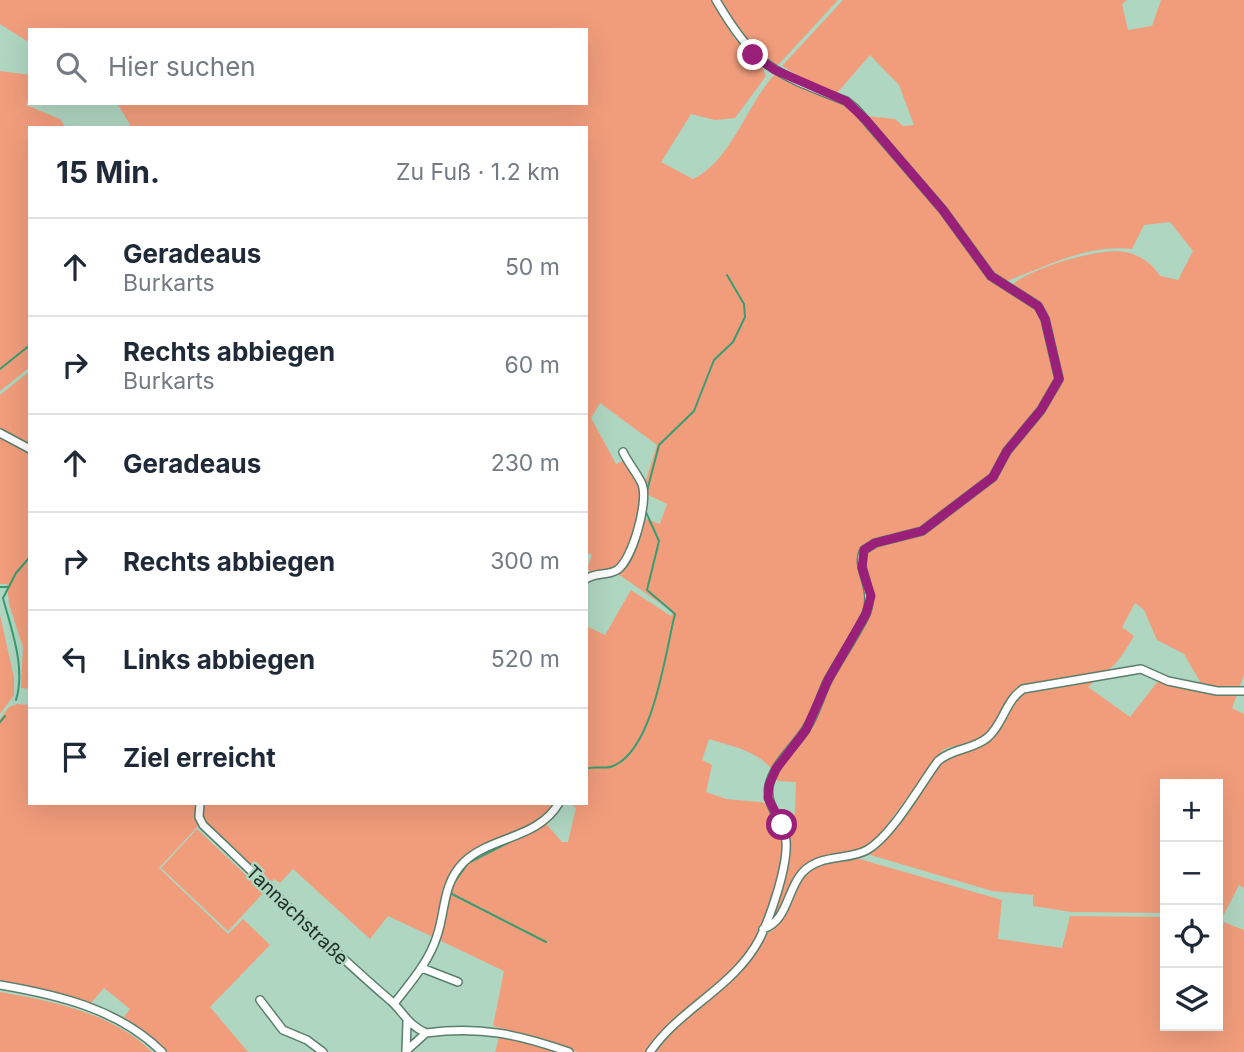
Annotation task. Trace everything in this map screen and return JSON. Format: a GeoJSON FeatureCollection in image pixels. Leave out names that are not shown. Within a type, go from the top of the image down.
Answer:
{"type":"FeatureCollection","features":[{"type":"Feature","properties":{"kind":"street"},"geometry":{"type":"LineString","coordinates":[[650,1052],[667,1031],[736,971],[751,952],[763,929],[785,862],[786,841],[782,825],[768,798],[769,785],[776,769],[800,738],[870,605],[869,585],[861,558],[864,550],[875,543],[922,531],[993,477],[1007,451],[1041,410],[1059,379],[1045,319],[1038,306],[991,276],[943,210],[856,109],[846,101],[764,64],[737,36],[716,0]]}},
{"type":"Feature","properties":{"kind":"street"},"geometry":{"type":"LineString","coordinates":[[0,433],[28,448]]}},
{"type":"Feature","properties":{"kind":"street"},"geometry":{"type":"LineString","coordinates":[[588,578],[595,574],[611,573],[624,564],[637,532],[643,487],[622,452]]}},
{"type":"Feature","properties":{"kind":"street"},"geometry":{"type":"LineString","coordinates":[[763,929],[772,927],[801,874],[825,859],[857,855],[870,849],[938,761],[948,752],[974,745],[990,735],[1015,694],[1031,686],[1082,681],[1142,669],[1168,681],[1217,691],[1244,691]]}},
{"type":"Feature","properties":{"kind":"street","name":"Tannachstraße"},"geometry":{"type":"LineString","coordinates":[[200,805],[198,811],[203,825],[336,953],[394,1004],[407,1022],[426,1033]]}},
{"type":"Feature","properties":{"kind":"street"},"geometry":{"type":"LineString","coordinates":[[394,1004],[422,968],[439,928],[447,887],[465,861],[536,826],[557,805]]}},
{"type":"Feature","properties":{"kind":"street"},"geometry":{"type":"LineString","coordinates":[[422,968],[458,982]]}},
{"type":"Feature","properties":{"kind":"street"},"geometry":{"type":"LineString","coordinates":[[0,985],[61,997],[107,1015],[132,1027],[162,1052]]}},
{"type":"Feature","properties":{"kind":"street"},"geometry":{"type":"LineString","coordinates":[[260,1000],[284,1030],[307,1040],[323,1052]]}},
{"type":"Feature","properties":{"kind":"street"},"geometry":{"type":"LineString","coordinates":[[406,1051],[407,1022]]}},
{"type":"Feature","properties":{"kind":"street"},"geometry":{"type":"LineString","coordinates":[[406,1051],[426,1033],[492,1030],[522,1035],[569,1052]]}},
{"type":"Feature","properties":{"kind":"shaded area"},"geometry":{"type":"Polygon","coordinates":[[[0,0],[713,0],[734,38],[761,65],[766,76],[735,118],[715,120],[691,114],[661,162],[693,179],[707,170],[728,146],[775,74],[845,104],[863,120],[941,211],[989,278],[1036,307],[1056,375],[1060,377],[1044,311],[1031,297],[1013,287],[1014,283],[1053,264],[1119,251],[1144,259],[1160,276],[1178,280],[1193,251],[1170,222],[1144,225],[1132,249],[1115,248],[1082,253],[1004,282],[999,280],[945,208],[866,116],[895,119],[903,126],[914,125],[899,85],[870,55],[837,93],[814,85],[782,66],[843,0],[1127,0],[1122,4],[1128,30],[1152,26],[1161,0],[1244,0],[1244,675],[1238,691],[1202,685],[1184,654],[1157,640],[1144,610],[1135,603],[1122,627],[1134,636],[1111,668],[1085,679],[1036,683],[1017,691],[984,738],[943,750],[874,842],[856,853],[830,855],[829,860],[856,858],[1002,900],[998,939],[1062,948],[1070,916],[1160,917],[1160,1031],[1223,1031],[1223,922],[1244,930],[1244,1052],[653,1052],[669,1033],[737,973],[767,933],[774,930],[763,921],[741,960],[660,1034],[646,1052],[578,1052],[493,1026],[504,971],[439,940],[453,884],[458,874],[475,857],[546,824],[562,842],[568,842],[576,808],[572,805],[588,805],[588,627],[605,635],[631,590],[671,616],[673,612],[618,574],[628,560],[643,518],[660,524],[667,504],[646,494],[645,483],[657,445],[600,403],[591,418],[616,464],[623,461],[637,478],[642,496],[635,530],[622,561],[608,570],[591,573],[588,569],[592,555],[588,553],[588,126],[131,126],[118,105],[588,105],[588,28],[28,28],[28,42],[0,24],[0,0]],[[999,462],[978,487],[920,528],[860,549],[858,558],[867,586],[867,604],[817,697],[810,719],[772,770],[752,754],[709,739],[702,760],[712,765],[706,792],[726,799],[768,803],[784,838],[786,825],[795,813],[796,782],[778,781],[775,776],[808,732],[831,681],[869,615],[873,596],[865,567],[866,552],[875,546],[923,534],[995,479],[1002,469],[999,462]]]}},
{"type":"Feature","properties":{"kind":"shaded area"},"geometry":{"type":"Polygon","coordinates":[[[719,0],[838,0],[779,64],[773,67],[755,53],[719,0]]]}},
{"type":"Feature","properties":{"kind":"shaded area"},"geometry":{"type":"Polygon","coordinates":[[[0,71],[28,75],[26,105],[60,119],[65,126],[28,126],[28,369],[0,391],[0,71]]]}},
{"type":"Feature","properties":{"kind":"shaded area"},"geometry":{"type":"Polygon","coordinates":[[[28,373],[28,446],[0,430],[0,395],[28,373]]]}},
{"type":"Feature","properties":{"kind":"shaded area"},"geometry":{"type":"Polygon","coordinates":[[[0,435],[28,450],[28,689],[21,688],[23,647],[9,604],[7,584],[0,584],[0,435]]]}},
{"type":"Feature","properties":{"kind":"shaded area"},"geometry":{"type":"Polygon","coordinates":[[[0,615],[14,678],[14,695],[0,714],[0,615]]]}},
{"type":"Feature","properties":{"kind":"shaded area"},"geometry":{"type":"Polygon","coordinates":[[[1095,681],[1088,687],[1130,717],[1158,681],[1237,695],[1232,708],[1244,714],[1244,888],[1239,885],[1223,916],[1223,779],[1160,779],[1160,913],[1071,912],[1033,906],[1033,895],[992,891],[867,854],[879,845],[940,763],[950,754],[984,743],[1017,696],[1032,689],[1095,681]]]}},
{"type":"Feature","properties":{"kind":"shaded area"},"geometry":{"type":"Polygon","coordinates":[[[28,705],[28,805],[197,805],[198,826],[159,868],[228,934],[243,919],[270,945],[210,1007],[248,1052],[167,1052],[124,1017],[130,1009],[104,988],[91,1003],[0,982],[0,719],[9,707],[28,705]]]}},
{"type":"Feature","properties":{"kind":"shaded area"},"geometry":{"type":"Polygon","coordinates":[[[202,805],[554,805],[541,820],[474,853],[453,872],[442,890],[435,938],[388,916],[370,939],[293,869],[280,883],[274,879],[270,884],[204,822],[201,816],[202,805]]]}},
{"type":"Feature","properties":{"kind":"shaded area"},"geometry":{"type":"Polygon","coordinates":[[[197,829],[264,892],[228,931],[161,868],[197,829]]]}},
{"type":"Feature","properties":{"kind":"shaded area"},"geometry":{"type":"Polygon","coordinates":[[[0,992],[61,1005],[100,1018],[119,1027],[152,1052],[0,1052],[0,992]]]}},
{"type":"Feature","properties":{"kind":"shaded area"},"geometry":{"type":"Polygon","coordinates":[[[500,1034],[562,1052],[495,1052],[500,1034]]]}},
{"type":"Feature","properties":{"kind":"waterway"},"geometry":{"type":"LineString","coordinates":[[647,491],[659,445],[694,411],[714,360],[733,342],[745,317],[744,304],[727,275]]}},
{"type":"Feature","properties":{"kind":"waterway"},"geometry":{"type":"LineString","coordinates":[[0,369],[28,347]]}},
{"type":"Feature","properties":{"kind":"waterway"},"geometry":{"type":"LineString","coordinates":[[588,768],[613,766],[627,756],[639,741],[662,675],[675,614],[647,590],[659,541],[645,510]]}},
{"type":"Feature","properties":{"kind":"waterway"},"geometry":{"type":"LineString","coordinates":[[16,700],[19,687],[18,661],[3,598],[16,573],[28,559]]}},
{"type":"Feature","properties":{"kind":"waterway"},"geometry":{"type":"LineString","coordinates":[[0,587],[9,587]]}},
{"type":"Feature","properties":{"kind":"waterway"},"geometry":{"type":"LineString","coordinates":[[0,722],[5,716]]}},
{"type":"Feature","properties":{"kind":"waterway"},"geometry":{"type":"LineString","coordinates":[[454,883],[468,863],[516,839]]}},
{"type":"Feature","properties":{"kind":"waterway"},"geometry":{"type":"LineString","coordinates":[[450,893],[546,942]]}},
{"type":"Feature","properties":{"kind":"route"},"geometry":{"type":"LineString","coordinates":[[753,55],[775,70],[846,101],[856,109],[943,210],[991,276],[1038,306],[1045,319],[1048,342],[1059,379],[1041,410],[1007,451],[993,477],[922,531],[875,543],[864,550],[862,568],[869,585],[870,605],[828,680],[806,730],[776,769],[769,785],[768,798],[782,825]]}}]}
